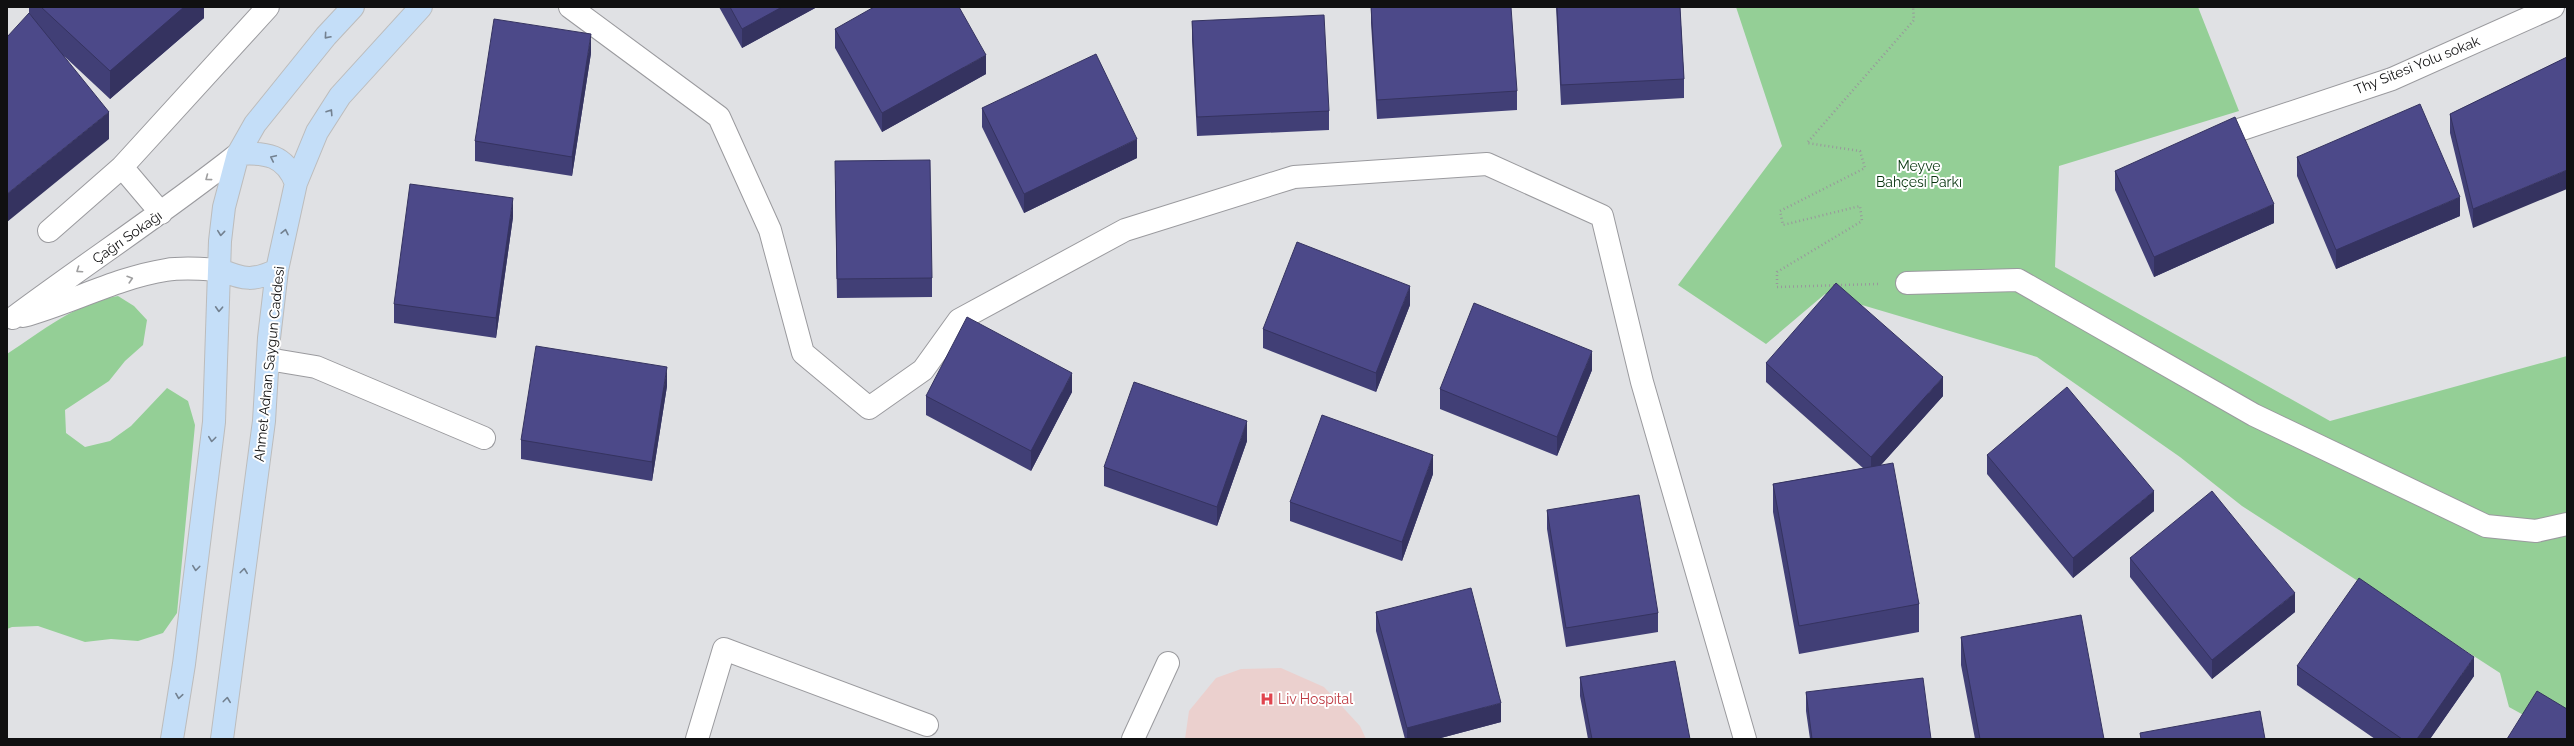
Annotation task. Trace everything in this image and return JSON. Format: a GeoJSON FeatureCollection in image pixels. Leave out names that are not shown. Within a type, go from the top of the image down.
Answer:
{"type":"FeatureCollection","features":[{"type":"Feature","properties":{"kind":"main road"},"geometry":{"type":"LineString","coordinates":[[172,739],[184,664],[214,422],[221,270],[220,241],[224,207],[238,154],[255,124],[353,7]]}},
{"type":"Feature","properties":{"kind":"main road","name":"Ahmet Adnan Saygun Caddesi"},"geometry":{"type":"LineString","coordinates":[[222,739],[264,421],[268,359],[277,270],[296,183],[317,132],[340,96],[421,7]]}},
{"type":"Feature","properties":{"kind":"main road"},"geometry":{"type":"LineString","coordinates":[[238,154],[260,152],[276,159],[291,170],[296,183]]}},
{"type":"Feature","properties":{"kind":"main road"},"geometry":{"type":"LineString","coordinates":[[221,270],[239,278],[260,278],[277,270]]}},
{"type":"Feature","properties":{"kind":"street"},"geometry":{"type":"LineString","coordinates":[[49,231],[122,167],[268,7]]}},
{"type":"Feature","properties":{"kind":"street"},"geometry":{"type":"LineString","coordinates":[[570,7],[719,117],[770,230],[803,353],[869,408],[923,370],[959,320],[1125,230],[1294,177],[1487,164],[1602,216],[1642,382],[1744,739]]}},
{"type":"Feature","properties":{"kind":"street","name":"Thy Sitesi Yolu sokak"},"geometry":{"type":"LineString","coordinates":[[2233,132],[2392,79],[2553,7]]}},
{"type":"Feature","properties":{"kind":"street","name":"Çağrı Sokağı"},"geometry":{"type":"LineString","coordinates":[[10,320],[161,213],[238,154]]}},
{"type":"Feature","properties":{"kind":"street"},"geometry":{"type":"LineString","coordinates":[[122,167],[161,213]]}},
{"type":"Feature","properties":{"kind":"street","name":"Çağrı Sokağı"},"geometry":{"type":"LineString","coordinates":[[10,320],[58,306],[144,275],[184,269],[221,270]]}},
{"type":"Feature","properties":{"kind":"street"},"geometry":{"type":"LineString","coordinates":[[1907,283],[2018,280],[2254,415],[2486,526],[2536,531],[2567,524]]}},
{"type":"Feature","properties":{"kind":"street"},"geometry":{"type":"LineString","coordinates":[[268,359],[316,367],[484,438]]}},
{"type":"Feature","properties":{"kind":"street"},"geometry":{"type":"LineString","coordinates":[[697,739],[724,649],[926,725]]}},
{"type":"Feature","properties":{"kind":"street"},"geometry":{"type":"LineString","coordinates":[[1133,739],[1168,663]]}},
{"type":"Feature","properties":{"kind":"path"},"geometry":{"type":"LineString","coordinates":[[1907,283],[1777,287],[1777,272],[1862,221],[1860,206],[1783,225],[1780,211],[1865,168],[1860,151],[1807,143],[1914,20],[1913,7]]}},
{"type":"Feature","properties":{"kind":"shaded area","name":"Liv Hospital"},"geometry":{"type":"Polygon","coordinates":[[[1281,668],[1324,687],[1360,726],[1366,739],[1185,739],[1189,711],[1216,678],[1241,669],[1281,668]]]}},
{"type":"Feature","properties":{"kind":"green space","name":"Meyve Bahçesi Parkı"},"geometry":{"type":"Polygon","coordinates":[[[1736,7],[2198,7],[2239,111],[2059,166],[2055,267],[2330,421],[2567,356],[2567,739],[2509,707],[2500,673],[2242,506],[2180,457],[2037,357],[1825,294],[1766,344],[1678,285],[1782,146],[1736,7]]]}},
{"type":"Feature","properties":{"kind":"green space"},"geometry":{"type":"Polygon","coordinates":[[[118,296],[134,306],[147,320],[143,345],[125,361],[109,381],[65,410],[66,433],[85,447],[110,441],[131,426],[167,388],[188,401],[195,425],[177,613],[163,633],[138,641],[111,639],[85,642],[38,626],[12,627],[7,629],[7,354],[74,311],[88,304],[118,296]]]}},
{"type":"Feature","properties":{"kind":"building"},"geometry":{"type":"Polygon","coordinates":[[[41,7],[184,7],[110,71],[41,7]]]}},
{"type":"Feature","properties":{"kind":"building"},"geometry":{"type":"Polygon","coordinates":[[[730,7],[782,7],[742,29],[730,7]]]}},
{"type":"Feature","properties":{"kind":"building"},"geometry":{"type":"Polygon","coordinates":[[[874,7],[959,7],[986,55],[882,113],[835,29],[874,7]]]}},
{"type":"Feature","properties":{"kind":"building"},"geometry":{"type":"Polygon","coordinates":[[[1371,7],[1511,7],[1517,91],[1377,100],[1371,7]]]}},
{"type":"Feature","properties":{"kind":"building"},"geometry":{"type":"Polygon","coordinates":[[[1557,7],[1680,7],[1684,79],[1561,85],[1557,7]]]}},
{"type":"Feature","properties":{"kind":"building"},"geometry":{"type":"Polygon","coordinates":[[[29,13],[109,112],[7,194],[7,37],[29,13]]]}},
{"type":"Feature","properties":{"kind":"building"},"geometry":{"type":"Polygon","coordinates":[[[1324,15],[1329,111],[1197,117],[1192,21],[1324,15]]]}},
{"type":"Feature","properties":{"kind":"building"},"geometry":{"type":"Polygon","coordinates":[[[494,19],[591,34],[572,157],[475,141],[494,19]]]}},
{"type":"Feature","properties":{"kind":"building"},"geometry":{"type":"Polygon","coordinates":[[[1096,54],[1137,139],[1024,194],[982,108],[1096,54]]]}},
{"type":"Feature","properties":{"kind":"building"},"geometry":{"type":"Polygon","coordinates":[[[2567,57],[2567,170],[2473,209],[2450,114],[2567,57]]]}},
{"type":"Feature","properties":{"kind":"building"},"geometry":{"type":"Polygon","coordinates":[[[2420,104],[2460,197],[2336,250],[2297,157],[2420,104]]]}},
{"type":"Feature","properties":{"kind":"building"},"geometry":{"type":"Polygon","coordinates":[[[2235,117],[2274,204],[2154,257],[2115,171],[2235,117]]]}},
{"type":"Feature","properties":{"kind":"building"},"geometry":{"type":"Polygon","coordinates":[[[930,160],[932,278],[837,279],[835,161],[930,160]]]}},
{"type":"Feature","properties":{"kind":"building"},"geometry":{"type":"Polygon","coordinates":[[[410,184],[513,198],[496,318],[394,304],[410,184]]]}},
{"type":"Feature","properties":{"kind":"building"},"geometry":{"type":"Polygon","coordinates":[[[1297,242],[1410,286],[1376,373],[1263,329],[1297,242]]]}},
{"type":"Feature","properties":{"kind":"building"},"geometry":{"type":"Polygon","coordinates":[[[1836,283],[1943,377],[1871,457],[1766,363],[1836,283]]]}},
{"type":"Feature","properties":{"kind":"building"},"geometry":{"type":"Polygon","coordinates":[[[1474,303],[1592,351],[1557,437],[1440,389],[1474,303]]]}},
{"type":"Feature","properties":{"kind":"building"},"geometry":{"type":"Polygon","coordinates":[[[967,317],[1072,373],[1031,451],[926,396],[967,317]]]}},
{"type":"Feature","properties":{"kind":"building"},"geometry":{"type":"Polygon","coordinates":[[[536,346],[667,367],[652,462],[521,440],[536,346]]]}},
{"type":"Feature","properties":{"kind":"building"},"geometry":{"type":"Polygon","coordinates":[[[1134,382],[1247,421],[1217,507],[1104,467],[1134,382]]]}},
{"type":"Feature","properties":{"kind":"building"},"geometry":{"type":"Polygon","coordinates":[[[2067,387],[2154,491],[2073,558],[1987,455],[2067,387]]]}},
{"type":"Feature","properties":{"kind":"building"},"geometry":{"type":"Polygon","coordinates":[[[1322,415],[1433,455],[1402,542],[1290,502],[1322,415]]]}},
{"type":"Feature","properties":{"kind":"building"},"geometry":{"type":"Polygon","coordinates":[[[1893,463],[1919,604],[1799,626],[1773,484],[1893,463]]]}},
{"type":"Feature","properties":{"kind":"building"},"geometry":{"type":"Polygon","coordinates":[[[2212,491],[2295,593],[2212,660],[2130,558],[2212,491]]]}},
{"type":"Feature","properties":{"kind":"building"},"geometry":{"type":"Polygon","coordinates":[[[1639,495],[1658,613],[1566,628],[1547,510],[1639,495]]]}},
{"type":"Feature","properties":{"kind":"building"},"geometry":{"type":"Polygon","coordinates":[[[2359,578],[2474,657],[2417,739],[2402,739],[2297,666],[2359,578]]]}},
{"type":"Feature","properties":{"kind":"building"},"geometry":{"type":"Polygon","coordinates":[[[1471,588],[1501,703],[1407,728],[1376,612],[1471,588]]]}},
{"type":"Feature","properties":{"kind":"building"},"geometry":{"type":"Polygon","coordinates":[[[2081,615],[2104,739],[1980,739],[1961,637],[2081,615]]]}},
{"type":"Feature","properties":{"kind":"building"},"geometry":{"type":"Polygon","coordinates":[[[1675,661],[1690,739],[1592,739],[1580,677],[1675,661]]]}},
{"type":"Feature","properties":{"kind":"building"},"geometry":{"type":"Polygon","coordinates":[[[1923,678],[1931,739],[1812,739],[1806,692],[1923,678]]]}},
{"type":"Feature","properties":{"kind":"building"},"geometry":{"type":"Polygon","coordinates":[[[2537,691],[2567,709],[2567,739],[2507,739],[2537,691]]]}},
{"type":"Feature","properties":{"kind":"building"},"geometry":{"type":"Polygon","coordinates":[[[2260,711],[2265,739],[2141,739],[2140,733],[2260,711]]]}},
{"type":"Feature","properties":{"kind":"place","name":"Liv Hospital"},"geometry":{"type":"Point","coordinates":[1267,699]}}]}
